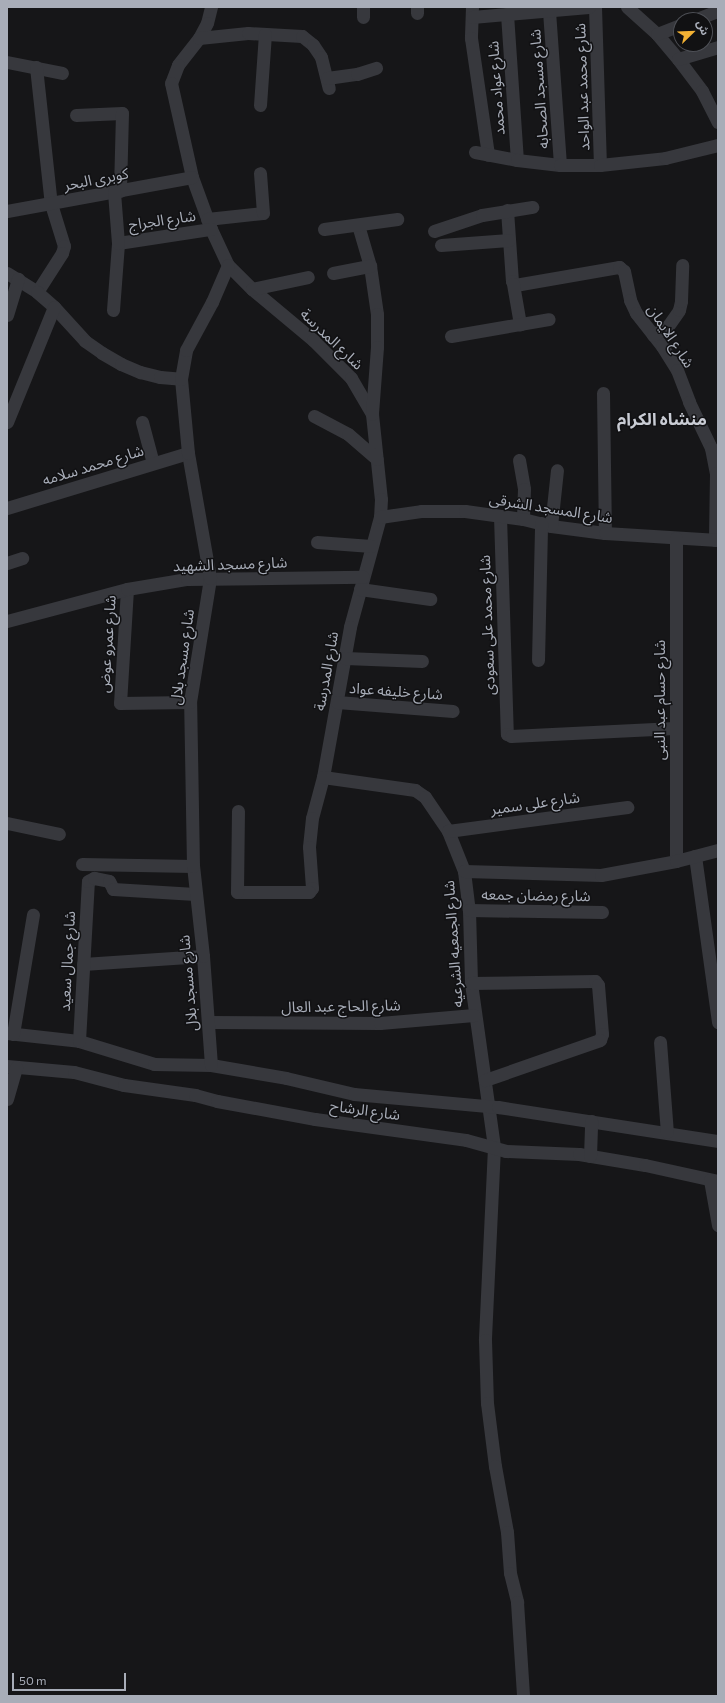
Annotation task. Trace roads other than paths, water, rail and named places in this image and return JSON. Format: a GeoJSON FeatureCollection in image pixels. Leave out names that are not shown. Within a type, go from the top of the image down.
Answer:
{"type":"FeatureCollection","features":[{"type":"Feature","properties":{"kind":"street","name":"شارع المدرسة"},"geometry":{"type":"LineString","coordinates":[[211,7],[207,23],[199,38],[178,65],[171,83],[192,176],[209,224],[228,265],[252,289],[313,340],[351,378],[372,414],[377,459],[380,517],[350,627],[323,777],[312,818],[309,847],[312,888],[308,892],[236,892],[238,811]]}},
{"type":"Feature","properties":{"kind":"street"},"geometry":{"type":"LineString","coordinates":[[488,155],[471,38],[472,12],[507,14],[590,7]]}},
{"type":"Feature","properties":{"kind":"street","name":"شارع محمد عبد الواحد"},"geometry":{"type":"LineString","coordinates":[[595,7],[600,165]]}},
{"type":"Feature","properties":{"kind":"street"},"geometry":{"type":"LineString","coordinates":[[627,7],[657,34],[678,59],[702,91],[718,122]]}},
{"type":"Feature","properties":{"kind":"street","name":"شارع مسجد الصحابه"},"geometry":{"type":"LineString","coordinates":[[549,11],[560,165]]}},
{"type":"Feature","properties":{"kind":"street","name":"شارع عواد محمد"},"geometry":{"type":"LineString","coordinates":[[507,14],[517,160]]}},
{"type":"Feature","properties":{"kind":"street"},"geometry":{"type":"LineString","coordinates":[[657,34],[673,28]]}},
{"type":"Feature","properties":{"kind":"street"},"geometry":{"type":"LineString","coordinates":[[199,38],[232,34],[302,36],[313,45],[322,57],[328,83],[376,68]]}},
{"type":"Feature","properties":{"kind":"street"},"geometry":{"type":"LineString","coordinates":[[260,105],[265,34]]}},
{"type":"Feature","properties":{"kind":"street"},"geometry":{"type":"LineString","coordinates":[[678,59],[718,47]]}},
{"type":"Feature","properties":{"kind":"street"},"geometry":{"type":"LineString","coordinates":[[7,62],[62,73]]}},
{"type":"Feature","properties":{"kind":"street"},"geometry":{"type":"LineString","coordinates":[[36,67],[51,204],[64,249],[37,292]]}},
{"type":"Feature","properties":{"kind":"street"},"geometry":{"type":"LineString","coordinates":[[76,116],[122,113],[117,191],[118,243],[113,310]]}},
{"type":"Feature","properties":{"kind":"street"},"geometry":{"type":"LineString","coordinates":[[475,152],[517,160],[560,165],[600,165],[665,158],[718,145]]}},
{"type":"Feature","properties":{"kind":"street","name":"شارع الجراج"},"geometry":{"type":"LineString","coordinates":[[118,243],[263,213],[260,173]]}},
{"type":"Feature","properties":{"kind":"street","name":"كوبرى البحر"},"geometry":{"type":"LineString","coordinates":[[7,211],[51,204],[192,176]]}},
{"type":"Feature","properties":{"kind":"street"},"geometry":{"type":"LineString","coordinates":[[434,231],[464,220],[507,210],[532,207]]}},
{"type":"Feature","properties":{"kind":"street"},"geometry":{"type":"LineString","coordinates":[[507,210],[513,284],[520,324]]}},
{"type":"Feature","properties":{"kind":"street"},"geometry":{"type":"LineString","coordinates":[[324,229],[397,219]]}},
{"type":"Feature","properties":{"kind":"street"},"geometry":{"type":"LineString","coordinates":[[358,225],[370,266],[376,298],[378,330],[372,414]]}},
{"type":"Feature","properties":{"kind":"street"},"geometry":{"type":"LineString","coordinates":[[441,245],[509,240]]}},
{"type":"Feature","properties":{"kind":"street","name":"شارع مسجد بلال"},"geometry":{"type":"LineString","coordinates":[[211,1065],[203,956],[193,866],[190,702],[210,578],[188,453],[181,379],[186,350],[212,302],[228,265]]}},
{"type":"Feature","properties":{"kind":"street"},"geometry":{"type":"LineString","coordinates":[[653,335],[668,326],[679,310],[681,301],[682,265]]}},
{"type":"Feature","properties":{"kind":"street"},"geometry":{"type":"LineString","coordinates":[[333,273],[370,266]]}},
{"type":"Feature","properties":{"kind":"street","name":"شارع الايمان"},"geometry":{"type":"LineString","coordinates":[[513,284],[517,285],[619,268],[624,273],[630,300],[636,313],[677,370],[689,402],[711,448],[716,473],[717,540]]}},
{"type":"Feature","properties":{"kind":"street"},"geometry":{"type":"LineString","coordinates":[[7,315],[13,276],[37,292],[54,307],[85,340],[121,364],[140,372],[160,377],[181,379]]}},
{"type":"Feature","properties":{"kind":"street"},"geometry":{"type":"LineString","coordinates":[[252,289],[308,277]]}},
{"type":"Feature","properties":{"kind":"street"},"geometry":{"type":"LineString","coordinates":[[7,422],[54,307]]}},
{"type":"Feature","properties":{"kind":"street"},"geometry":{"type":"LineString","coordinates":[[451,336],[549,319]]}},
{"type":"Feature","properties":{"kind":"street"},"geometry":{"type":"LineString","coordinates":[[603,393],[605,533]]}},
{"type":"Feature","properties":{"kind":"street"},"geometry":{"type":"LineString","coordinates":[[314,416],[348,434],[377,459]]}},
{"type":"Feature","properties":{"kind":"street"},"geometry":{"type":"LineString","coordinates":[[142,422],[153,463]]}},
{"type":"Feature","properties":{"kind":"street","name":"شارع محمد سلامه"},"geometry":{"type":"LineString","coordinates":[[7,508],[188,453]]}},
{"type":"Feature","properties":{"kind":"street"},"geometry":{"type":"LineString","coordinates":[[519,460],[524,489],[523,519]]}},
{"type":"Feature","properties":{"kind":"street"},"geometry":{"type":"LineString","coordinates":[[538,660],[546,524],[556,470]]}},
{"type":"Feature","properties":{"kind":"street","name":"شارع المسجد الشرقى"},"geometry":{"type":"LineString","coordinates":[[380,517],[421,511],[465,511],[605,533],[717,540]]}},
{"type":"Feature","properties":{"kind":"street","name":"شارع محمد على سعودى"},"geometry":{"type":"LineString","coordinates":[[500,516],[506,732],[511,736],[675,728]]}},
{"type":"Feature","properties":{"kind":"street","name":"شارع حسام عبد النبى"},"geometry":{"type":"LineString","coordinates":[[676,538],[676,861]]}},
{"type":"Feature","properties":{"kind":"street"},"geometry":{"type":"LineString","coordinates":[[317,542],[371,546]]}},
{"type":"Feature","properties":{"kind":"street"},"geometry":{"type":"LineString","coordinates":[[7,563],[22,558]]}},
{"type":"Feature","properties":{"kind":"street","name":"شارع مسجد الشهيد"},"geometry":{"type":"LineString","coordinates":[[8,618],[127,589],[186,578],[361,583],[430,598]]}},
{"type":"Feature","properties":{"kind":"street","name":"شارع عمرو عوض"},"geometry":{"type":"LineString","coordinates":[[127,589],[120,703],[190,702]]}},
{"type":"Feature","properties":{"kind":"street"},"geometry":{"type":"LineString","coordinates":[[345,658],[422,661]]}},
{"type":"Feature","properties":{"kind":"street","name":"شارع خليفه عواد"},"geometry":{"type":"LineString","coordinates":[[337,702],[453,711]]}},
{"type":"Feature","properties":{"kind":"street","name":"شارع الجمعيه الشرعيه"},"geometry":{"type":"LineString","coordinates":[[323,777],[415,790],[425,797],[448,831],[464,871],[469,910],[471,983],[474,1015],[494,1143],[486,1340],[487,1403],[495,1466],[505,1514],[510,1573],[516,1602],[522,1696]]}},
{"type":"Feature","properties":{"kind":"street","name":"شارع على سمير"},"geometry":{"type":"LineString","coordinates":[[448,831],[627,807]]}},
{"type":"Feature","properties":{"kind":"street"},"geometry":{"type":"LineString","coordinates":[[7,823],[59,834]]}},
{"type":"Feature","properties":{"kind":"street"},"geometry":{"type":"LineString","coordinates":[[464,871],[601,875],[676,861],[718,850]]}},
{"type":"Feature","properties":{"kind":"street"},"geometry":{"type":"LineString","coordinates":[[695,856],[718,1022]]}},
{"type":"Feature","properties":{"kind":"street"},"geometry":{"type":"LineString","coordinates":[[82,864],[193,866]]}},
{"type":"Feature","properties":{"kind":"street","name":"شارع جمال سعيد"},"geometry":{"type":"LineString","coordinates":[[79,1041],[87,883],[90,879],[94,878],[109,881],[113,889],[195,894]]}},
{"type":"Feature","properties":{"kind":"street","name":"شارع رمضان جمعه"},"geometry":{"type":"LineString","coordinates":[[469,910],[602,912]]}},
{"type":"Feature","properties":{"kind":"street"},"geometry":{"type":"LineString","coordinates":[[10,1034],[33,915]]}},
{"type":"Feature","properties":{"kind":"street"},"geometry":{"type":"LineString","coordinates":[[83,964],[203,956]]}},
{"type":"Feature","properties":{"kind":"street"},"geometry":{"type":"LineString","coordinates":[[471,983],[595,981],[598,985],[602,1034],[600,1040],[485,1080]]}},
{"type":"Feature","properties":{"kind":"street","name":"شارع الحاج عبد العال"},"geometry":{"type":"LineString","coordinates":[[208,1022],[380,1023],[474,1015]]}},
{"type":"Feature","properties":{"kind":"street","name":"شارع الرشاح"},"geometry":{"type":"LineString","coordinates":[[10,1034],[79,1041],[154,1064],[211,1065],[286,1078],[354,1094],[489,1110],[591,1126],[668,1132],[718,1141]]}},
{"type":"Feature","properties":{"kind":"street"},"geometry":{"type":"LineString","coordinates":[[660,1042],[668,1132]]}},
{"type":"Feature","properties":{"kind":"street"},"geometry":{"type":"LineString","coordinates":[[7,1098],[11,1067]]}},
{"type":"Feature","properties":{"kind":"street","name":"شارع الرشاح"},"geometry":{"type":"LineString","coordinates":[[11,1067],[74,1072],[124,1085],[187,1094],[323,1120],[494,1143],[520,1153],[591,1152],[714,1181]]}},
{"type":"Feature","properties":{"kind":"street"},"geometry":{"type":"LineString","coordinates":[[591,1126],[591,1152]]}},
{"type":"Feature","properties":{"kind":"street"},"geometry":{"type":"LineString","coordinates":[[714,1181],[718,1225]]}},
{"type":"Feature","properties":{"kind":"district","name":"منشاه الكرام"},"geometry":{"type":"Point","coordinates":[662,419]}}]}
